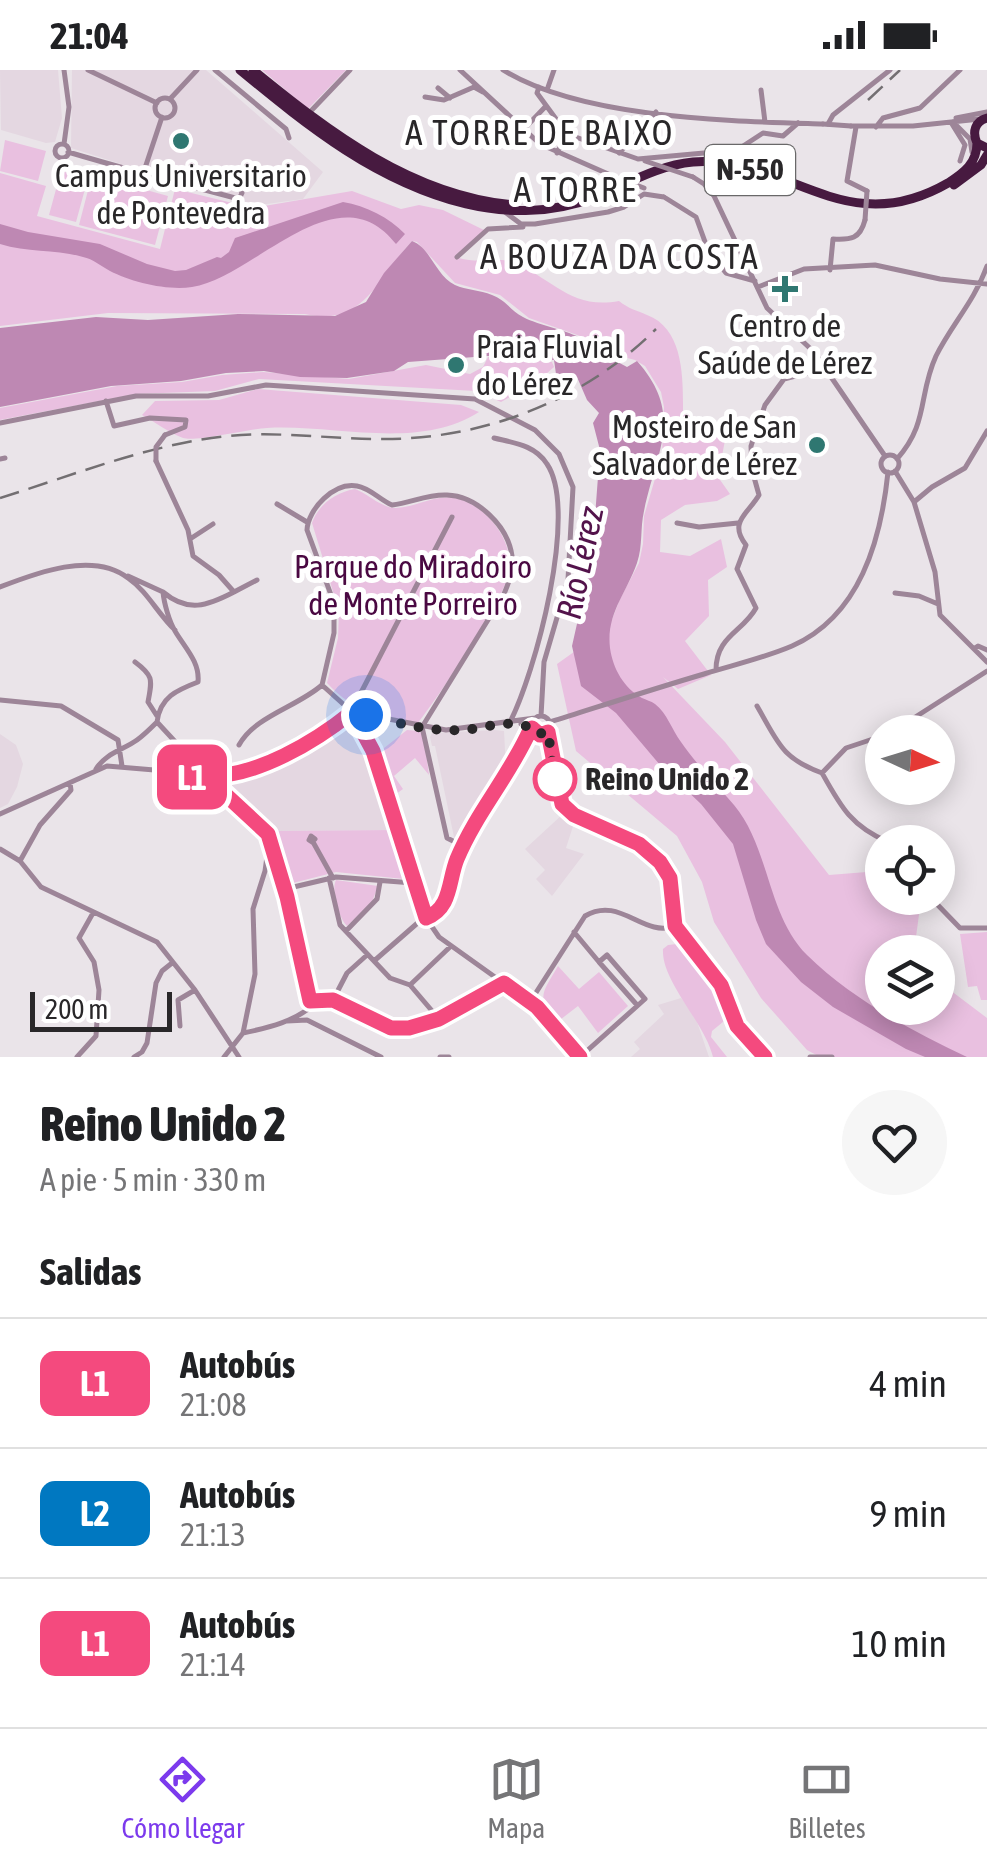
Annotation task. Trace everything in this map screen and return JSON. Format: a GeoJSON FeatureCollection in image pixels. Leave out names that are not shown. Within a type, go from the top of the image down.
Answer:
{"type":"FeatureCollection","features":[{"type":"Feature","properties":{"kind":"highway","name":"N-550"},"geometry":{"type":"LineString","coordinates":[[240,70],[326,139],[366,163],[431,192],[466,204],[502,210],[554,208],[678,164],[706,162],[752,170],[828,198],[890,205],[941,192],[967,177],[981,145],[986,116]]}},
{"type":"Feature","properties":{"kind":"highway","name":"N-550"},"geometry":{"type":"LineString","coordinates":[[253,70],[308,115],[369,156],[468,196],[503,204],[533,205],[610,190]]}},
{"type":"Feature","properties":{"kind":"highway","name":"N-550"},"geometry":{"type":"LineString","coordinates":[[890,205],[924,194],[977,154],[981,145]]}},
{"type":"Feature","properties":{"kind":"street"},"geometry":{"type":"LineString","coordinates":[[64,70],[69,107],[64,144],[68,152],[209,192],[239,199],[242,193],[239,185],[216,178],[209,192]]}},
{"type":"Feature","properties":{"kind":"street"},"geometry":{"type":"LineString","coordinates":[[88,70],[157,103]]}},
{"type":"Feature","properties":{"kind":"street"},"geometry":{"type":"LineString","coordinates":[[170,99],[197,70]]}},
{"type":"Feature","properties":{"kind":"street"},"geometry":{"type":"LineString","coordinates":[[215,70],[286,129],[289,138]]}},
{"type":"Feature","properties":{"kind":"street"},"geometry":{"type":"LineString","coordinates":[[308,115],[350,70]]}},
{"type":"Feature","properties":{"kind":"street"},"geometry":{"type":"LineString","coordinates":[[460,70],[522,130],[558,153],[664,197],[698,220],[708,250],[726,274],[756,284],[804,270],[882,265],[940,279],[984,284]]}},
{"type":"Feature","properties":{"kind":"street"},"geometry":{"type":"LineString","coordinates":[[503,70],[543,89],[711,121],[876,127],[986,116]]}},
{"type":"Feature","properties":{"kind":"street"},"geometry":{"type":"LineString","coordinates":[[554,70],[538,94],[567,134],[693,177],[711,191],[770,312],[814,352],[885,456]]}},
{"type":"Feature","properties":{"kind":"street"},"geometry":{"type":"LineString","coordinates":[[825,124],[890,70]]}},
{"type":"Feature","properties":{"kind":"street"},"geometry":{"type":"LineString","coordinates":[[876,127],[883,118],[920,108],[960,70]]}},
{"type":"Feature","properties":{"kind":"street"},"geometry":{"type":"LineString","coordinates":[[425,96],[450,98],[474,85]]}},
{"type":"Feature","properties":{"kind":"street"},"geometry":{"type":"LineString","coordinates":[[438,88],[450,98]]}},
{"type":"Feature","properties":{"kind":"street"},"geometry":{"type":"LineString","coordinates":[[761,90],[765,122]]}},
{"type":"Feature","properties":{"kind":"street"},"geometry":{"type":"LineString","coordinates":[[161,98],[170,99],[174,113],[162,117],[157,112],[157,103],[161,98]]}},
{"type":"Feature","properties":{"kind":"street"},"geometry":{"type":"LineString","coordinates":[[522,130],[546,106]]}},
{"type":"Feature","properties":{"kind":"street"},"geometry":{"type":"LineString","coordinates":[[620,153],[656,112]]}},
{"type":"Feature","properties":{"kind":"street"},"geometry":{"type":"LineString","coordinates":[[144,174],[162,117]]}},
{"type":"Feature","properties":{"kind":"street"},"geometry":{"type":"LineString","coordinates":[[950,121],[967,126],[981,145]]}},
{"type":"Feature","properties":{"kind":"street"},"geometry":{"type":"LineString","coordinates":[[950,121],[970,139],[972,148],[964,165]]}},
{"type":"Feature","properties":{"kind":"street"},"geometry":{"type":"LineString","coordinates":[[641,160],[737,150],[763,133],[783,136],[798,123]]}},
{"type":"Feature","properties":{"kind":"street"},"geometry":{"type":"LineString","coordinates":[[830,270],[833,239],[855,238],[862,233],[867,190],[846,181],[854,126]]}},
{"type":"Feature","properties":{"kind":"street"},"geometry":{"type":"LineString","coordinates":[[558,153],[567,134]]}},
{"type":"Feature","properties":{"kind":"street"},"geometry":{"type":"LineString","coordinates":[[64,144],[56,148],[56,154],[63,158],[68,152]]}},
{"type":"Feature","properties":{"kind":"street"},"geometry":{"type":"LineString","coordinates":[[457,257],[488,229],[590,216],[624,207],[644,194],[664,197]]}},
{"type":"Feature","properties":{"kind":"street"},"geometry":{"type":"LineString","coordinates":[[502,210],[521,224],[528,224]]}},
{"type":"Feature","properties":{"kind":"street"},"geometry":{"type":"LineString","coordinates":[[520,210],[518,218],[528,224]]}},
{"type":"Feature","properties":{"kind":"street"},"geometry":{"type":"LineString","coordinates":[[352,712],[422,728],[458,730],[562,718],[794,645],[821,629],[846,604],[868,564],[891,472],[918,430],[936,356],[984,284],[987,266]]}},
{"type":"Feature","properties":{"kind":"street"},"geometry":{"type":"LineString","coordinates":[[716,670],[726,638],[745,624],[756,608],[737,569],[746,548],[738,534],[738,523],[759,495],[751,446],[765,405],[784,379],[807,373],[814,352]]}},
{"type":"Feature","properties":{"kind":"street"},"geometry":{"type":"LineString","coordinates":[[0,423],[136,396],[208,396],[266,384],[475,399],[535,430],[559,454],[573,487],[568,580],[544,662],[543,680],[544,733],[562,804],[574,815],[639,844],[660,862],[670,878],[675,926],[721,985],[737,1026],[765,1057]]}},
{"type":"Feature","properties":{"kind":"street"},"geometry":{"type":"LineString","coordinates":[[106,401],[112,425],[150,418],[186,420],[186,427],[165,435],[157,445],[156,462],[190,539],[194,558],[234,592]]}},
{"type":"Feature","properties":{"kind":"street"},"geometry":{"type":"LineString","coordinates":[[914,502],[965,468],[986,435]]}},
{"type":"Feature","properties":{"kind":"street"},"geometry":{"type":"LineString","coordinates":[[494,438],[536,451],[549,466],[556,486],[556,568],[544,622],[509,724]]}},
{"type":"Feature","properties":{"kind":"street"},"geometry":{"type":"LineString","coordinates":[[885,456],[898,459]]}},
{"type":"Feature","properties":{"kind":"street"},"geometry":{"type":"LineString","coordinates":[[885,456],[881,463],[914,502],[935,572],[942,618],[987,662]]}},
{"type":"Feature","properties":{"kind":"street"},"geometry":{"type":"LineString","coordinates":[[240,745],[247,731],[322,686],[334,633],[334,603],[307,530],[320,502],[352,486],[392,505],[430,496],[458,496],[482,508],[506,537],[513,560],[504,594],[422,728],[447,838],[463,846]]}},
{"type":"Feature","properties":{"kind":"street"},"geometry":{"type":"LineString","coordinates":[[277,504],[308,522]]}},
{"type":"Feature","properties":{"kind":"street"},"geometry":{"type":"LineString","coordinates":[[135,662],[150,673],[153,684],[148,702],[157,719],[206,775],[224,776],[258,769],[352,712],[452,517]]}},
{"type":"Feature","properties":{"kind":"street"},"geometry":{"type":"LineString","coordinates":[[677,522],[699,527],[738,523]]}},
{"type":"Feature","properties":{"kind":"street"},"geometry":{"type":"LineString","coordinates":[[190,539],[213,524]]}},
{"type":"Feature","properties":{"kind":"street"},"geometry":{"type":"LineString","coordinates":[[0,587],[64,566],[99,568],[128,576],[163,592],[178,604],[197,606],[257,580]]}},
{"type":"Feature","properties":{"kind":"street"},"geometry":{"type":"LineString","coordinates":[[97,770],[98,764],[121,746],[139,739],[157,719],[170,694],[200,680],[188,648],[128,576]]}},
{"type":"Feature","properties":{"kind":"street"},"geometry":{"type":"LineString","coordinates":[[163,592],[175,630]]}},
{"type":"Feature","properties":{"kind":"street"},"geometry":{"type":"LineString","coordinates":[[895,593],[938,604]]}},
{"type":"Feature","properties":{"kind":"street"},"geometry":{"type":"LineString","coordinates":[[975,648],[987,650]]}},
{"type":"Feature","properties":{"kind":"street"},"geometry":{"type":"LineString","coordinates":[[918,715],[987,670]]}},
{"type":"Feature","properties":{"kind":"street"},"geometry":{"type":"LineString","coordinates":[[322,686],[352,712],[373,751],[426,918],[439,936],[530,1002],[580,1057],[645,999],[608,955],[599,962],[574,932]]}},
{"type":"Feature","properties":{"kind":"street"},"geometry":{"type":"LineString","coordinates":[[0,700],[61,706],[114,735],[121,746],[119,766]]}},
{"type":"Feature","properties":{"kind":"street"},"geometry":{"type":"LineString","coordinates":[[757,706],[776,743],[794,763],[822,773],[845,814],[865,830]]}},
{"type":"Feature","properties":{"kind":"street"},"geometry":{"type":"LineString","coordinates":[[516,709],[525,742]]}},
{"type":"Feature","properties":{"kind":"street"},"geometry":{"type":"LineString","coordinates":[[374,961],[444,904],[463,846],[532,728],[543,719]]}},
{"type":"Feature","properties":{"kind":"street"},"geometry":{"type":"LineString","coordinates":[[522,722],[544,733]]}},
{"type":"Feature","properties":{"kind":"street"},"geometry":{"type":"LineString","coordinates":[[525,742],[544,733]]}},
{"type":"Feature","properties":{"kind":"street"},"geometry":{"type":"LineString","coordinates":[[822,773],[846,748],[865,742]]}},
{"type":"Feature","properties":{"kind":"street"},"geometry":{"type":"LineString","coordinates":[[0,814],[97,770],[119,766],[178,772],[217,790],[270,839],[314,997]]}},
{"type":"Feature","properties":{"kind":"street"},"geometry":{"type":"LineString","coordinates":[[178,772],[198,766]]}},
{"type":"Feature","properties":{"kind":"street"},"geometry":{"type":"LineString","coordinates":[[189,769],[191,777]]}},
{"type":"Feature","properties":{"kind":"street"},"geometry":{"type":"LineString","coordinates":[[162,788],[167,770]]}},
{"type":"Feature","properties":{"kind":"street"},"geometry":{"type":"LineString","coordinates":[[200,782],[206,775]]}},
{"type":"Feature","properties":{"kind":"street"},"geometry":{"type":"LineString","coordinates":[[217,790],[224,776]]}},
{"type":"Feature","properties":{"kind":"street"},"geometry":{"type":"LineString","coordinates":[[20,861],[40,825],[70,790],[70,783]]}},
{"type":"Feature","properties":{"kind":"street"},"geometry":{"type":"LineString","coordinates":[[224,1057],[243,1032],[255,974],[253,909],[270,839]]}},
{"type":"Feature","properties":{"kind":"street"},"geometry":{"type":"LineString","coordinates":[[313,842],[331,878],[338,919],[394,981],[410,985],[439,1019]]}},
{"type":"Feature","properties":{"kind":"street"},"geometry":{"type":"LineString","coordinates":[[0,849],[20,861],[41,887],[157,942],[196,990],[239,1057]]}},
{"type":"Feature","properties":{"kind":"street"},"geometry":{"type":"LineString","coordinates":[[285,889],[331,878],[413,884]]}},
{"type":"Feature","properties":{"kind":"street"},"geometry":{"type":"LineString","coordinates":[[346,930],[377,899],[380,881]]}},
{"type":"Feature","properties":{"kind":"street"},"geometry":{"type":"LineString","coordinates":[[530,1002],[585,916],[601,908],[617,910],[658,928],[675,926]]}},
{"type":"Feature","properties":{"kind":"street"},"geometry":{"type":"LineString","coordinates":[[77,1057],[97,1032],[100,990],[96,972],[79,938],[93,913]]}},
{"type":"Feature","properties":{"kind":"street"},"geometry":{"type":"LineString","coordinates":[[947,915],[960,928],[987,928]]}},
{"type":"Feature","properties":{"kind":"street"},"geometry":{"type":"LineString","coordinates":[[410,985],[452,946]]}},
{"type":"Feature","properties":{"kind":"street"},"geometry":{"type":"LineString","coordinates":[[333,1000],[347,974],[368,954]]}},
{"type":"Feature","properties":{"kind":"street"},"geometry":{"type":"LineString","coordinates":[[134,1057],[147,1043],[158,976],[173,962]]}},
{"type":"Feature","properties":{"kind":"street"},"geometry":{"type":"LineString","coordinates":[[314,997],[333,1000],[391,1028],[416,1028],[504,983]]}},
{"type":"Feature","properties":{"kind":"street"},"geometry":{"type":"LineString","coordinates":[[180,1026],[178,1000],[196,990]]}},
{"type":"Feature","properties":{"kind":"street"},"geometry":{"type":"LineString","coordinates":[[243,1032],[267,1028],[304,1012],[314,997]]}},
{"type":"Feature","properties":{"kind":"street"},"geometry":{"type":"LineString","coordinates":[[285,1020],[307,1020],[380,1057]]}},
{"type":"Feature","properties":{"kind":"street"},"geometry":{"type":"LineString","coordinates":[[752,1056],[754,1046]]}},
{"type":"Feature","properties":{"kind":"street"},"geometry":{"type":"LineString","coordinates":[[440,1057],[450,1057]]}},
{"type":"Feature","properties":{"kind":"street"},"geometry":{"type":"LineString","coordinates":[[810,1057],[832,1057]]}},
{"type":"Feature","properties":{"kind":"shaded area"},"geometry":{"type":"Polygon","coordinates":[[[0,70],[58,70],[62,118],[55,142],[1,130],[0,70]]]}},
{"type":"Feature","properties":{"kind":"shaded area","name":"Campus Universitario de Pontevedra"},"geometry":{"type":"Polygon","coordinates":[[[72,70],[206,70],[323,172],[303,199],[253,206],[71,148],[72,70]]]}},
{"type":"Feature","properties":{"kind":"shaded area"},"geometry":{"type":"Polygon","coordinates":[[[343,202],[377,213],[405,234],[396,244],[373,224],[348,217],[322,222],[216,279],[182,288],[139,282],[90,259],[0,244],[0,224],[100,244],[147,264],[186,270],[221,258],[229,252],[235,238],[343,202]]]}},
{"type":"Feature","properties":{"kind":"shaded area"},"geometry":{"type":"Polygon","coordinates":[[[412,241],[424,249],[448,281],[497,297],[523,317],[576,336],[627,367],[637,361],[652,381],[660,399],[663,434],[644,511],[639,556],[611,625],[610,648],[617,670],[630,689],[659,708],[687,750],[746,822],[794,939],[824,971],[865,1001],[865,1025],[905,1025],[967,1057],[925,1057],[906,1049],[833,1007],[801,982],[766,944],[733,844],[616,713],[581,686],[572,646],[592,557],[600,450],[593,423],[599,413],[587,400],[577,377],[556,374],[554,360],[501,355],[408,362],[394,371],[347,378],[264,371],[226,373],[111,386],[0,407],[0,328],[96,317],[148,320],[238,314],[335,316],[366,302],[384,273],[412,241]]]}},
{"type":"Feature","properties":{"kind":"shaded area"},"geometry":{"type":"Polygon","coordinates":[[[348,722],[355,723],[367,751],[392,830],[270,831],[225,791],[226,780],[247,776],[348,722]]]}},
{"type":"Feature","properties":{"kind":"shaded area"},"geometry":{"type":"Polygon","coordinates":[[[504,731],[506,769],[459,841],[454,837],[430,737],[432,733],[504,731]]]}},
{"type":"Feature","properties":{"kind":"shaded area"},"geometry":{"type":"Polygon","coordinates":[[[0,734],[16,745],[23,764],[17,787],[8,804],[0,808],[0,734]]]}},
{"type":"Feature","properties":{"kind":"shaded area"},"geometry":{"type":"Polygon","coordinates":[[[564,813],[575,820],[566,848],[584,854],[552,896],[536,879],[545,870],[525,849],[564,813]]]}},
{"type":"Feature","properties":{"kind":"shaded area"},"geometry":{"type":"Polygon","coordinates":[[[681,998],[694,1013],[709,1057],[631,1057],[640,1049],[634,1042],[664,1014],[658,1005],[681,998]]]}},
{"type":"Feature","properties":{"kind":"green space"},"geometry":{"type":"Polygon","coordinates":[[[262,70],[346,70],[308,109],[262,70]]]}},
{"type":"Feature","properties":{"kind":"green space"},"geometry":{"type":"Polygon","coordinates":[[[5,140],[46,151],[38,181],[0,171],[5,140]]]}},
{"type":"Feature","properties":{"kind":"green space"},"geometry":{"type":"Polygon","coordinates":[[[61,171],[88,178],[76,222],[49,215],[61,171]]]}},
{"type":"Feature","properties":{"kind":"green space"},"geometry":{"type":"Polygon","coordinates":[[[0,173],[46,186],[37,216],[160,249],[175,189],[253,208],[352,191],[401,209],[419,205],[443,210],[486,231],[459,258],[512,262],[574,297],[602,303],[619,301],[659,322],[669,332],[679,357],[683,414],[732,426],[726,435],[718,477],[730,494],[717,501],[685,505],[661,520],[660,552],[690,556],[721,539],[727,567],[708,580],[709,616],[685,641],[711,675],[678,689],[663,677],[725,742],[829,875],[865,872],[865,915],[919,915],[916,935],[865,935],[865,1025],[955,1025],[955,994],[987,1018],[987,1057],[820,1057],[807,1050],[761,998],[714,922],[702,882],[677,836],[576,751],[557,664],[609,627],[639,563],[644,516],[662,455],[664,407],[661,392],[645,366],[529,318],[500,295],[455,283],[412,241],[368,296],[342,314],[108,313],[0,326],[0,173]]]}},
{"type":"Feature","properties":{"kind":"green space"},"geometry":{"type":"Polygon","coordinates":[[[92,175],[168,196],[155,245],[79,225],[92,175]]]}},
{"type":"Feature","properties":{"kind":"green space"},"geometry":{"type":"Polygon","coordinates":[[[488,357],[552,362],[554,367],[501,402],[476,391],[259,379],[215,391],[136,394],[0,420],[0,408],[117,386],[263,372],[349,379],[426,365],[470,374],[483,367],[488,357]]]}},
{"type":"Feature","properties":{"kind":"green space"},"geometry":{"type":"Polygon","coordinates":[[[258,389],[461,405],[479,412],[455,424],[403,433],[267,428],[190,439],[142,415],[155,401],[219,400],[258,389]]]}},
{"type":"Feature","properties":{"kind":"green space","name":"Parque do Miradoiro de Monte Porreiro"},"geometry":{"type":"Polygon","coordinates":[[[355,489],[396,508],[441,498],[467,502],[488,517],[508,549],[509,573],[495,605],[418,723],[358,707],[327,683],[338,638],[339,611],[312,523],[329,500],[355,489]]]}},
{"type":"Feature","properties":{"kind":"green space"},"geometry":{"type":"Polygon","coordinates":[[[407,730],[419,731],[424,736],[429,775],[415,758],[394,776],[403,789],[392,797],[379,752],[407,730]]]}},
{"type":"Feature","properties":{"kind":"green space"},"geometry":{"type":"Polygon","coordinates":[[[392,830],[404,879],[336,872],[289,884],[274,831],[392,830]]]}},
{"type":"Feature","properties":{"kind":"green space"},"geometry":{"type":"Polygon","coordinates":[[[336,880],[378,886],[372,902],[347,926],[336,903],[336,880]]]}},
{"type":"Feature","properties":{"kind":"green space"},"geometry":{"type":"Polygon","coordinates":[[[987,932],[987,1000],[981,1000],[977,986],[968,987],[960,934],[987,932]]]}},
{"type":"Feature","properties":{"kind":"green space"},"geometry":{"type":"Polygon","coordinates":[[[677,944],[689,950],[719,990],[729,1017],[712,1031],[711,1037],[727,1057],[713,1057],[702,1030],[669,975],[663,949],[677,944]]]}},
{"type":"Feature","properties":{"kind":"green space"},"geometry":{"type":"Polygon","coordinates":[[[558,966],[579,989],[599,972],[628,1006],[598,1033],[578,1006],[556,1023],[544,995],[558,966]]]}},
{"type":"Feature","properties":{"kind":"railway"},"geometry":{"type":"LineString","coordinates":[[868,100],[900,70]]}},
{"type":"Feature","properties":{"kind":"railway"},"geometry":{"type":"LineString","coordinates":[[0,498],[112,461],[199,440],[266,434],[418,438],[493,424],[564,396],[597,377],[656,329]]}},
{"type":"Feature","properties":{"kind":"bus line","name":"L1"},"geometry":{"type":"LineString","coordinates":[[580,1057],[537,1007],[504,983],[416,1028],[391,1028],[333,1000],[310,1001],[287,897],[268,834],[226,795],[178,772],[198,766],[208,776],[244,774],[352,712],[373,751],[426,918],[444,904],[456,861],[530,730],[540,735],[548,732],[562,804],[574,815],[639,844],[660,862],[672,886],[675,926],[721,985],[737,1026],[765,1057]]}},
{"type":"Feature","properties":{"kind":"place","name":"Campus Universitario de Pontevedra"},"geometry":{"type":"Point","coordinates":[181,141]}},
{"type":"Feature","properties":{"kind":"place","name":"Centro de Saúde de Lérez"},"geometry":{"type":"Point","coordinates":[785,289]}},
{"type":"Feature","properties":{"kind":"place","name":"Praia Fluvial do Lérez"},"geometry":{"type":"Point","coordinates":[456,365]}},
{"type":"Feature","properties":{"kind":"place","name":"Mosteiro de San Salvador de Lérez"},"geometry":{"type":"Point","coordinates":[817,445]}},
{"type":"Feature","properties":{"kind":"place","name":"Reino Unido 2"},"geometry":{"type":"Point","coordinates":[555,779]}},
{"type":"Feature","properties":{"kind":"district","name":"A TORRE DE BAIXO"},"geometry":{"type":"Point","coordinates":[540,133]}},
{"type":"Feature","properties":{"kind":"district","name":"A TORRE"},"geometry":{"type":"Point","coordinates":[576,190]}},
{"type":"Feature","properties":{"kind":"district","name":"A BOUZA DA COSTA"},"geometry":{"type":"Point","coordinates":[620,257]}},
{"type":"Feature","properties":{"kind":"route"},"geometry":{"type":"LineString","coordinates":[[366,715],[434,729],[519,722],[538,734],[548,732],[555,779]]}},
{"type":"Feature","properties":{"kind":"water label","name":"Río Lérez"},"geometry":{"type":"Point","coordinates":[580,563]}}]}
